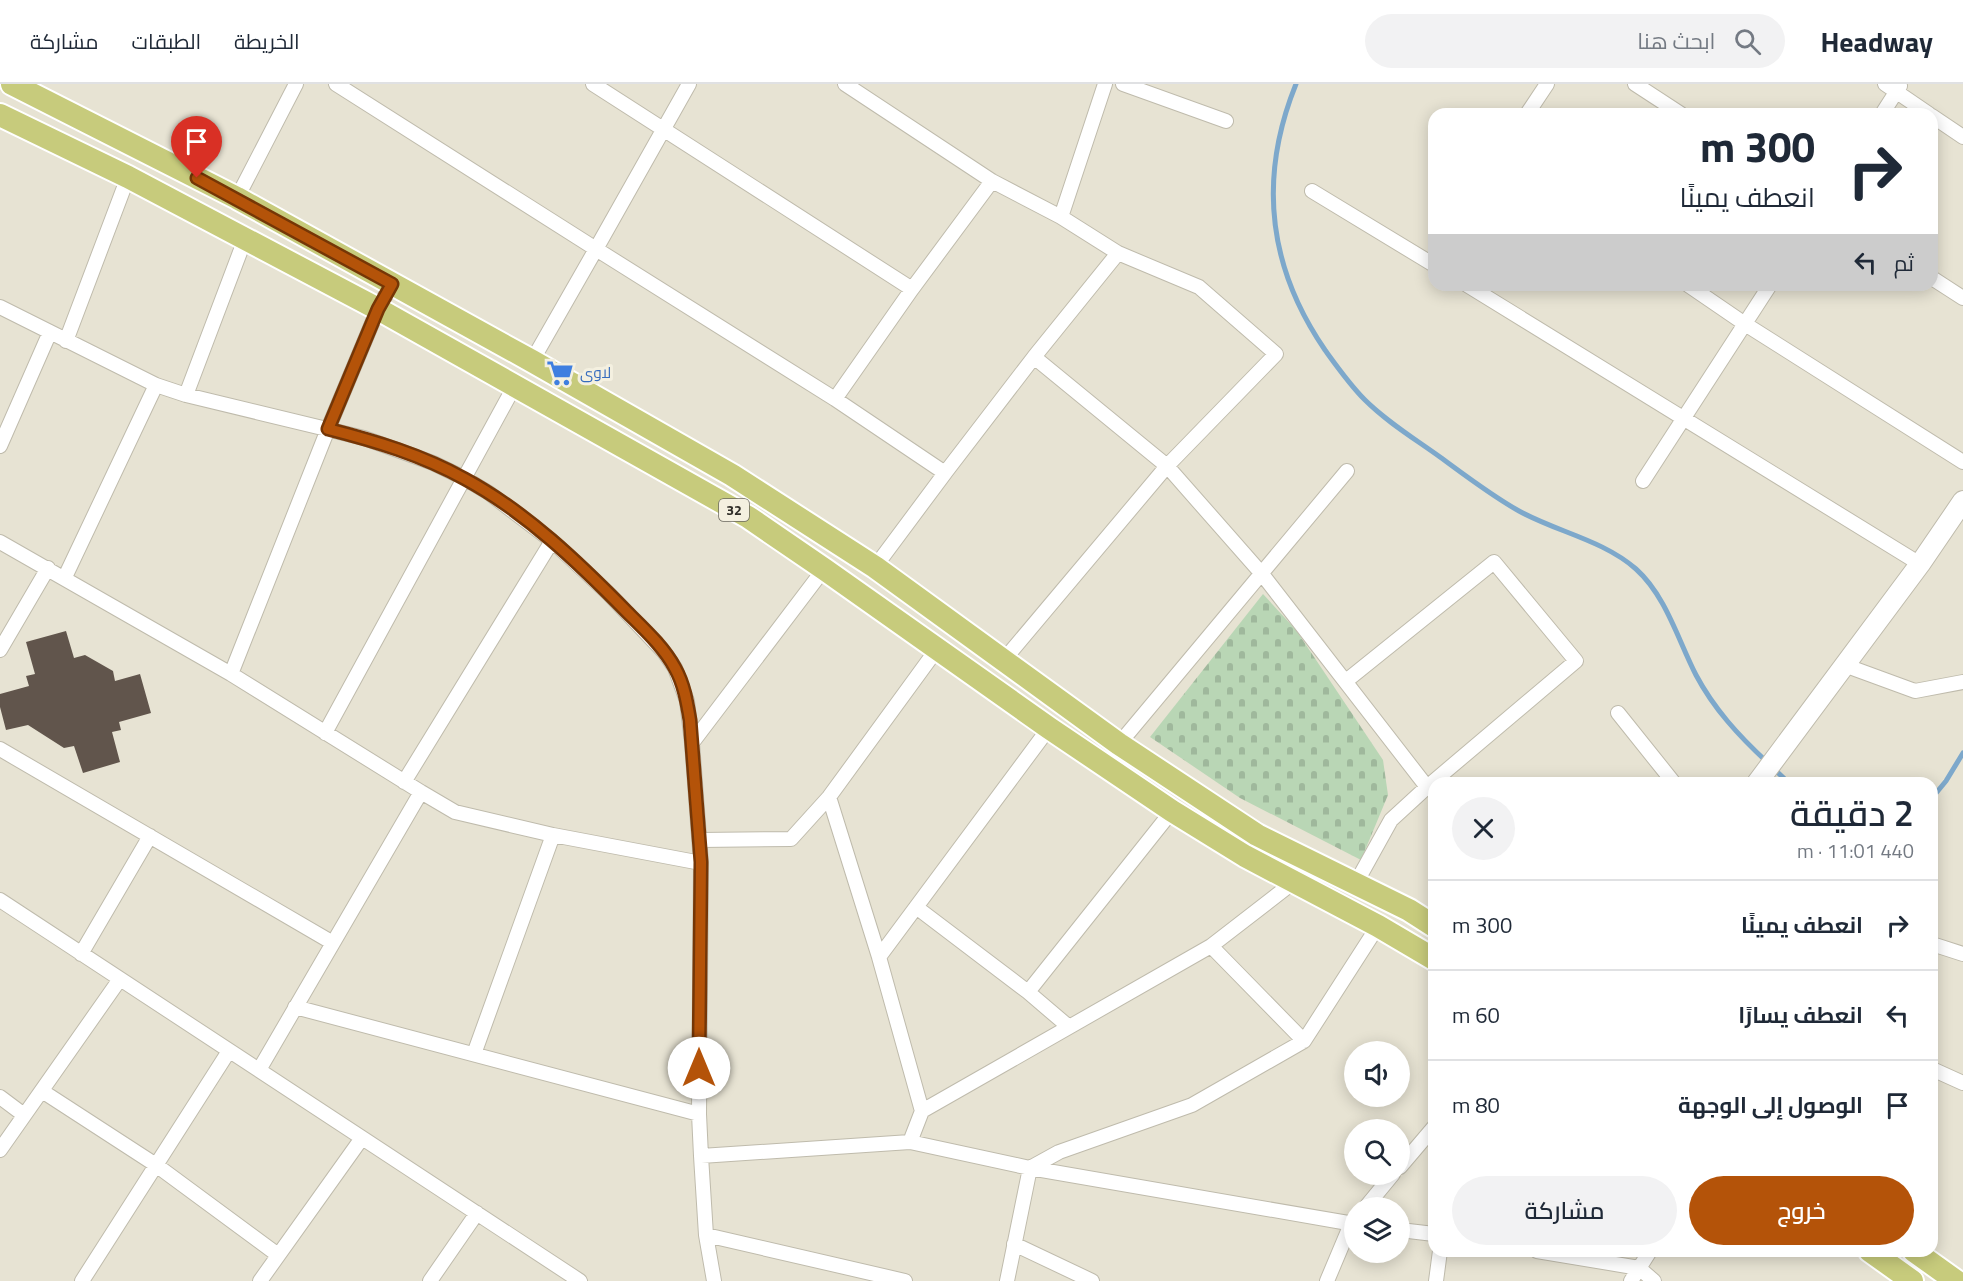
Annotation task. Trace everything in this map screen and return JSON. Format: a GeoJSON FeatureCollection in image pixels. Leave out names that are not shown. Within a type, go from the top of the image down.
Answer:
{"type":"FeatureCollection","features":[{"type":"Feature","properties":{"kind":"main road","name":"32"},"geometry":{"type":"LineString","coordinates":[[12,84],[237,198],[532,361],[732,475],[875,567],[1119,744],[1257,834],[1409,910],[1428,922]]}},
{"type":"Feature","properties":{"kind":"main road","name":"32"},"geometry":{"type":"LineString","coordinates":[[0,116],[128,177],[378,309],[748,517],[1049,728],[1172,811],[1245,856],[1378,926],[1428,955]]}},
{"type":"Feature","properties":{"kind":"main road"},"geometry":{"type":"LineString","coordinates":[[1878,1257],[1912,1281]]}},
{"type":"Feature","properties":{"kind":"main road"},"geometry":{"type":"LineString","coordinates":[[1922,1257],[1956,1281]]}},
{"type":"Feature","properties":{"kind":"street"},"geometry":{"type":"LineString","coordinates":[[237,198],[296,84]]}},
{"type":"Feature","properties":{"kind":"street"},"geometry":{"type":"LineString","coordinates":[[336,84],[835,399],[945,473]]}},
{"type":"Feature","properties":{"kind":"street"},"geometry":{"type":"LineString","coordinates":[[593,84],[912,289]]}},
{"type":"Feature","properties":{"kind":"street"},"geometry":{"type":"LineString","coordinates":[[532,361],[689,84]]}},
{"type":"Feature","properties":{"kind":"street"},"geometry":{"type":"LineString","coordinates":[[845,84],[992,181],[1061,217],[1118,253],[1199,287],[1276,354],[1167,466],[1003,661]]}},
{"type":"Feature","properties":{"kind":"street"},"geometry":{"type":"LineString","coordinates":[[1061,217],[1105,84]]}},
{"type":"Feature","properties":{"kind":"street"},"geometry":{"type":"LineString","coordinates":[[1123,84],[1226,121]]}},
{"type":"Feature","properties":{"kind":"street"},"geometry":{"type":"LineString","coordinates":[[1531,108],[1547,84]]}},
{"type":"Feature","properties":{"kind":"street"},"geometry":{"type":"LineString","coordinates":[[1635,84],[1672,108]]}},
{"type":"Feature","properties":{"kind":"street"},"geometry":{"type":"LineString","coordinates":[[1885,108],[1894,87],[1921,108]]}},
{"type":"Feature","properties":{"kind":"street"},"geometry":{"type":"LineString","coordinates":[[1938,120],[1963,137]]}},
{"type":"Feature","properties":{"kind":"street"},"geometry":{"type":"LineString","coordinates":[[66,341],[128,177]]}},
{"type":"Feature","properties":{"kind":"street"},"geometry":{"type":"LineString","coordinates":[[835,399],[912,289],[992,181]]}},
{"type":"Feature","properties":{"kind":"street"},"geometry":{"type":"LineString","coordinates":[[1312,191],[1428,257]]}},
{"type":"Feature","properties":{"kind":"street"},"geometry":{"type":"LineString","coordinates":[[186,395],[245,239]]}},
{"type":"Feature","properties":{"kind":"street"},"geometry":{"type":"LineString","coordinates":[[875,567],[1034,357],[1118,253]]}},
{"type":"Feature","properties":{"kind":"street"},"geometry":{"type":"LineString","coordinates":[[1938,282],[1963,298]]}},
{"type":"Feature","properties":{"kind":"street"},"geometry":{"type":"LineString","coordinates":[[231,674],[328,429],[378,309],[392,284]]}},
{"type":"Feature","properties":{"kind":"street"},"geometry":{"type":"LineString","coordinates":[[1477,291],[1920,564]]}},
{"type":"Feature","properties":{"kind":"street"},"geometry":{"type":"LineString","coordinates":[[1697,291],[1963,462]]}},
{"type":"Feature","properties":{"kind":"street"},"geometry":{"type":"LineString","coordinates":[[1643,481],[1766,291]]}},
{"type":"Feature","properties":{"kind":"street"},"geometry":{"type":"LineString","coordinates":[[0,307],[156,385],[186,395],[364,438],[400,450],[464,478],[489,493],[552,541],[609,594],[664,652],[675,668],[684,692],[693,743],[701,862],[699,1114],[706,1235],[714,1281]]}},
{"type":"Feature","properties":{"kind":"street"},"geometry":{"type":"LineString","coordinates":[[0,446],[50,333]]}},
{"type":"Feature","properties":{"kind":"street"},"geometry":{"type":"LineString","coordinates":[[1034,357],[1167,466],[1262,574],[1427,787],[1391,820],[1356,883]]}},
{"type":"Feature","properties":{"kind":"street"},"geometry":{"type":"LineString","coordinates":[[65,577],[156,385]]}},
{"type":"Feature","properties":{"kind":"street"},"geometry":{"type":"LineString","coordinates":[[325,733],[515,385]]}},
{"type":"Feature","properties":{"kind":"street"},"geometry":{"type":"LineString","coordinates":[[1119,744],[1347,471]]}},
{"type":"Feature","properties":{"kind":"street"},"geometry":{"type":"LineString","coordinates":[[1761,777],[1920,564],[1963,501]]}},
{"type":"Feature","properties":{"kind":"street"},"geometry":{"type":"LineString","coordinates":[[404,782],[552,541]]}},
{"type":"Feature","properties":{"kind":"street"},"geometry":{"type":"LineString","coordinates":[[0,542],[65,577],[231,674],[455,812],[553,835],[701,862]]}},
{"type":"Feature","properties":{"kind":"street"},"geometry":{"type":"LineString","coordinates":[[1346,681],[1494,562],[1576,661],[1439,777]]}},
{"type":"Feature","properties":{"kind":"street"},"geometry":{"type":"LineString","coordinates":[[0,650],[48,568]]}},
{"type":"Feature","properties":{"kind":"street"},"geometry":{"type":"LineString","coordinates":[[693,743],[824,569]]}},
{"type":"Feature","properties":{"kind":"street"},"geometry":{"type":"LineString","coordinates":[[700,840],[791,839],[829,797],[937,649]]}},
{"type":"Feature","properties":{"kind":"street"},"geometry":{"type":"LineString","coordinates":[[1844,666],[1915,692],[1963,682]]}},
{"type":"Feature","properties":{"kind":"street"},"geometry":{"type":"LineString","coordinates":[[1618,713],[1669,777]]}},
{"type":"Feature","properties":{"kind":"street"},"geometry":{"type":"LineString","coordinates":[[879,957],[1049,728]]}},
{"type":"Feature","properties":{"kind":"street"},"geometry":{"type":"LineString","coordinates":[[0,749],[333,943]]}},
{"type":"Feature","properties":{"kind":"street"},"geometry":{"type":"LineString","coordinates":[[259,1070],[421,792]]}},
{"type":"Feature","properties":{"kind":"street"},"geometry":{"type":"LineString","coordinates":[[829,797],[879,957],[922,1111],[910,1143]]}},
{"type":"Feature","properties":{"kind":"street"},"geometry":{"type":"LineString","coordinates":[[1028,992],[1172,811]]}},
{"type":"Feature","properties":{"kind":"street"},"geometry":{"type":"LineString","coordinates":[[474,1054],[553,835]]}},
{"type":"Feature","properties":{"kind":"street"},"geometry":{"type":"LineString","coordinates":[[81,954],[150,836]]}},
{"type":"Feature","properties":{"kind":"street"},"geometry":{"type":"LineString","coordinates":[[922,1111],[1211,946],[1295,881]]}},
{"type":"Feature","properties":{"kind":"street"},"geometry":{"type":"LineString","coordinates":[[0,900],[580,1281]]}},
{"type":"Feature","properties":{"kind":"street"},"geometry":{"type":"LineString","coordinates":[[916,907],[1028,992],[1069,1027]]}},
{"type":"Feature","properties":{"kind":"street"},"geometry":{"type":"LineString","coordinates":[[1007,1281],[1030,1168],[1059,1152],[1192,1105],[1304,1041],[1378,926]]}},
{"type":"Feature","properties":{"kind":"street"},"geometry":{"type":"LineString","coordinates":[[1211,946],[1304,1041]]}},
{"type":"Feature","properties":{"kind":"street"},"geometry":{"type":"LineString","coordinates":[[1938,946],[1963,954]]}},
{"type":"Feature","properties":{"kind":"street"},"geometry":{"type":"LineString","coordinates":[[0,1150],[120,979]]}},
{"type":"Feature","properties":{"kind":"street"},"geometry":{"type":"LineString","coordinates":[[295,1007],[699,1114]]}},
{"type":"Feature","properties":{"kind":"street"},"geometry":{"type":"LineString","coordinates":[[82,1281],[229,1050]]}},
{"type":"Feature","properties":{"kind":"street"},"geometry":{"type":"LineString","coordinates":[[1938,1072],[1963,1083]]}},
{"type":"Feature","properties":{"kind":"street"},"geometry":{"type":"LineString","coordinates":[[42,1091],[156,1165],[278,1255]]}},
{"type":"Feature","properties":{"kind":"street"},"geometry":{"type":"LineString","coordinates":[[0,1097],[24,1115]]}},
{"type":"Feature","properties":{"kind":"street"},"geometry":{"type":"LineString","coordinates":[[1410,1155],[1428,1134]]}},
{"type":"Feature","properties":{"kind":"street"},"geometry":{"type":"LineString","coordinates":[[260,1281],[362,1138]]}},
{"type":"Feature","properties":{"kind":"street"},"geometry":{"type":"LineString","coordinates":[[701,1156],[910,1143],[1030,1168],[1344,1221]]}},
{"type":"Feature","properties":{"kind":"street"},"geometry":{"type":"LineString","coordinates":[[1374,1197],[1384,1185]]}},
{"type":"Feature","properties":{"kind":"street"},"geometry":{"type":"LineString","coordinates":[[430,1281],[477,1213]]}},
{"type":"Feature","properties":{"kind":"street"},"geometry":{"type":"LineString","coordinates":[[1410,1231],[1428,1233]]}},
{"type":"Feature","properties":{"kind":"street"},"geometry":{"type":"LineString","coordinates":[[706,1235],[905,1281]]}},
{"type":"Feature","properties":{"kind":"street"},"geometry":{"type":"LineString","coordinates":[[1327,1281],[1344,1243]]}},
{"type":"Feature","properties":{"kind":"street"},"geometry":{"type":"LineString","coordinates":[[1014,1244],[1092,1281]]}},
{"type":"Feature","properties":{"kind":"street"},"geometry":{"type":"LineString","coordinates":[[1436,1281],[1439,1257]]}},
{"type":"Feature","properties":{"kind":"street"},"geometry":{"type":"LineString","coordinates":[[1574,1257],[1639,1268],[1654,1281]]}},
{"type":"Feature","properties":{"kind":"street"},"geometry":{"type":"LineString","coordinates":[[1631,1281],[1646,1257]]}},
{"type":"Feature","properties":{"kind":"street"},"geometry":{"type":"LineString","coordinates":[[849,1281],[857,1269]]}},
{"type":"Feature","properties":{"kind":"green space"},"geometry":{"type":"Polygon","coordinates":[[[1263,594],[1296,630],[1383,760],[1388,795],[1361,860],[1240,798],[1150,737],[1263,594]]]}},
{"type":"Feature","properties":{"kind":"building"},"geometry":{"type":"Polygon","coordinates":[[[66,631],[74,658],[85,655],[113,671],[115,681],[140,674],[151,713],[119,722],[121,730],[112,732],[120,762],[83,773],[74,746],[64,748],[28,725],[6,730],[0,707],[0,694],[29,686],[26,676],[35,674],[26,642],[66,631]]]}},
{"type":"Feature","properties":{"kind":"waterway"},"geometry":{"type":"LineString","coordinates":[[1296,84],[1284,119],[1276,154],[1273,188],[1275,221],[1281,254],[1291,287],[1306,319],[1325,350],[1349,382],[1374,408],[1479,486],[1519,511],[1594,543],[1636,569],[1656,592],[1696,675],[1719,711],[1767,762]]}},
{"type":"Feature","properties":{"kind":"waterway"},"geometry":{"type":"LineString","coordinates":[[1938,791],[1963,753]]}},
{"type":"Feature","properties":{"kind":"waterway"},"geometry":{"type":"LineString","coordinates":[[1774,769],[1783,777]]}},
{"type":"Feature","properties":{"kind":"place","name":"لاوی"},"geometry":{"type":"Point","coordinates":[560,373]}},
{"type":"Feature","properties":{"kind":"route"},"geometry":{"type":"LineString","coordinates":[[197,178],[392,284],[378,309],[328,429],[364,438],[434,463],[489,493],[552,541],[580,566],[650,636],[675,668],[687,701],[690,720],[700,840],[699,1068]]}}]}
